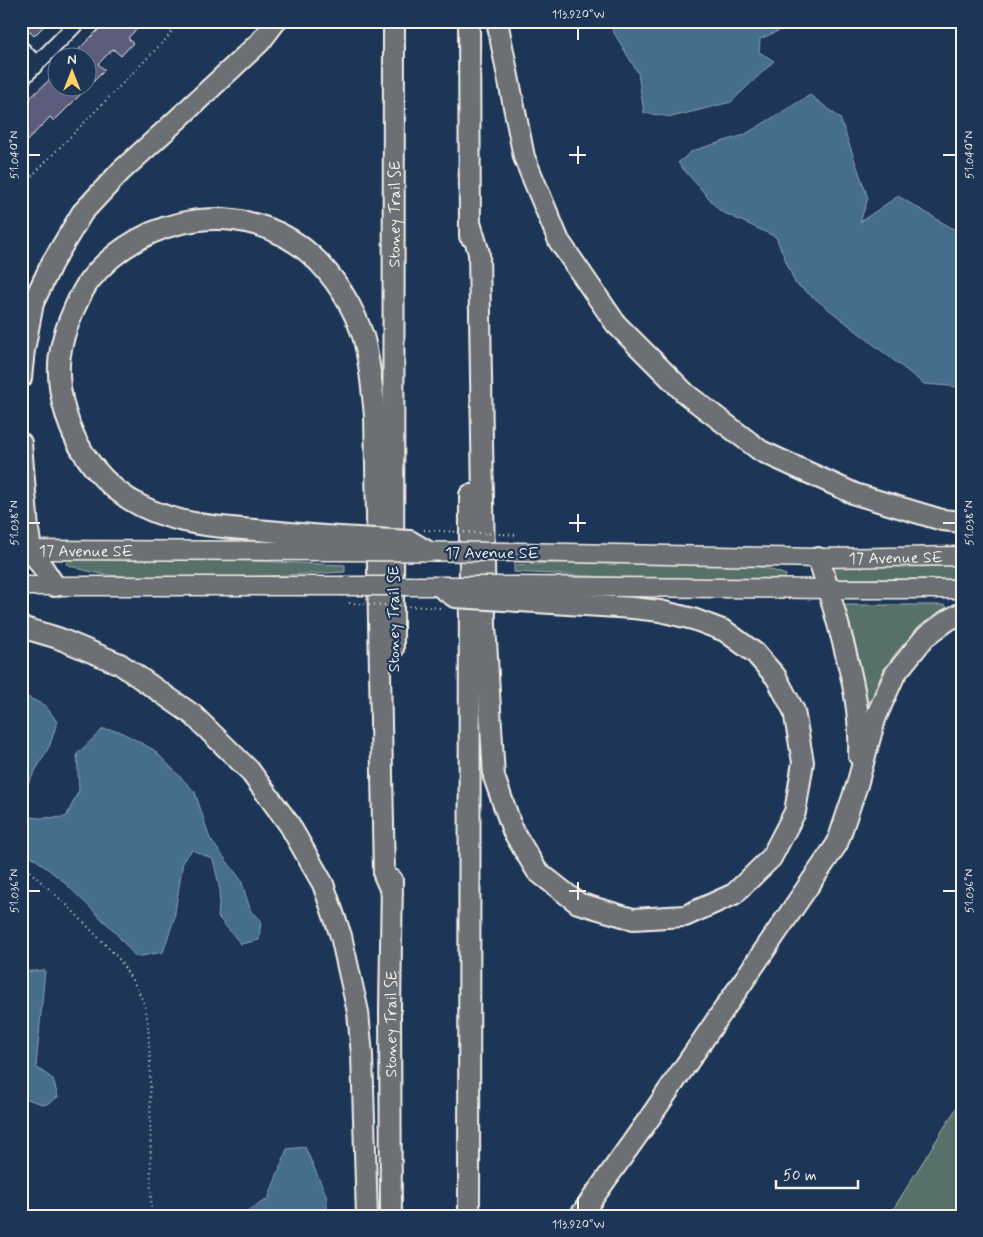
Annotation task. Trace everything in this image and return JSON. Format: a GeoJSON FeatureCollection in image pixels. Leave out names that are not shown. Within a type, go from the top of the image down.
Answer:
{"type":"FeatureCollection","features":[{"type":"Feature","properties":{"kind":"highway"},"geometry":{"type":"LineString","coordinates":[[21,378],[33,303],[52,263],[82,213],[121,171],[260,42],[276,21]]}},
{"type":"Feature","properties":{"kind":"highway","name":"Stoney Trail SE"},"geometry":{"type":"LineString","coordinates":[[391,1216],[390,1009],[392,893],[394,21]]}},
{"type":"Feature","properties":{"kind":"highway"},"geometry":{"type":"LineString","coordinates":[[469,21],[469,1216]]}},
{"type":"Feature","properties":{"kind":"highway"},"geometry":{"type":"LineString","coordinates":[[497,21],[524,156],[559,241],[616,324],[686,394],[761,451],[855,494],[942,520],[962,522]]}},
{"type":"Feature","properties":{"kind":"highway"},"geometry":{"type":"LineString","coordinates":[[392,893],[384,875],[375,416],[364,338],[350,307],[327,272],[309,253],[266,227],[241,221],[216,219],[192,221],[169,226],[125,247],[89,281],[67,325],[60,348],[58,373],[61,396],[67,419],[88,461],[104,480],[121,495],[142,507],[182,521],[340,544],[410,541],[427,552]]}},
{"type":"Feature","properties":{"kind":"highway"},"geometry":{"type":"LineString","coordinates":[[439,586],[455,597],[518,594],[660,611],[693,619],[725,631],[755,653],[776,677],[794,711],[803,762],[795,812],[771,858],[734,894],[685,916],[633,919],[578,903],[537,871],[513,831],[494,778],[485,624],[479,253],[470,223]]}},
{"type":"Feature","properties":{"kind":"highway"},"geometry":{"type":"LineString","coordinates":[[21,443],[28,529],[26,550],[55,586]]}},
{"type":"Feature","properties":{"kind":"highway"},"geometry":{"type":"LineString","coordinates":[[818,558],[829,589],[851,674],[858,712],[859,749],[857,785]]}},
{"type":"Feature","properties":{"kind":"highway"},"geometry":{"type":"LineString","coordinates":[[580,1216],[651,1116],[836,844],[857,785],[875,719],[895,674],[924,637],[948,620],[962,613]]}},
{"type":"Feature","properties":{"kind":"highway"},"geometry":{"type":"LineString","coordinates":[[21,626],[58,638],[120,664],[193,715],[249,770],[289,824],[323,884],[341,936],[358,1012],[362,1055],[367,1216]]}},
{"type":"Feature","properties":{"kind":"main road","name":"17 Avenue SE"},"geometry":{"type":"LineString","coordinates":[[427,552],[517,543],[818,558],[962,556]]}},
{"type":"Feature","properties":{"kind":"main road","name":"17 Avenue SE"},"geometry":{"type":"LineString","coordinates":[[26,550],[340,544]]}},
{"type":"Feature","properties":{"kind":"main road"},"geometry":{"type":"LineString","coordinates":[[21,586],[439,586]]}},
{"type":"Feature","properties":{"kind":"main road","name":"17 Avenue SE"},"geometry":{"type":"LineString","coordinates":[[518,594],[962,589]]}},
{"type":"Feature","properties":{"kind":"street"},"geometry":{"type":"LineString","coordinates":[[21,80],[80,21]]}},
{"type":"Feature","properties":{"kind":"street"},"geometry":{"type":"LineString","coordinates":[[21,48],[36,64]]}},
{"type":"Feature","properties":{"kind":"path"},"geometry":{"type":"LineString","coordinates":[[21,187],[167,38],[180,21]]}},
{"type":"Feature","properties":{"kind":"path"},"geometry":{"type":"LineString","coordinates":[[418,530],[517,543]]}},
{"type":"Feature","properties":{"kind":"path"},"geometry":{"type":"LineString","coordinates":[[350,603],[448,608]]}},
{"type":"Feature","properties":{"kind":"path"},"geometry":{"type":"LineString","coordinates":[[21,866],[69,907],[119,959],[137,988],[145,1006],[150,1062],[151,1216]]}},
{"type":"Feature","properties":{"kind":"green space"},"geometry":{"type":"Polygon","coordinates":[[[67,559],[228,560],[345,565],[345,572],[180,578],[136,577],[108,575],[80,569],[66,564],[67,559]]]}},
{"type":"Feature","properties":{"kind":"green space"},"geometry":{"type":"Polygon","coordinates":[[[618,560],[743,563],[786,575],[785,579],[644,579],[514,572],[514,565],[618,560]]]}},
{"type":"Feature","properties":{"kind":"green space"},"geometry":{"type":"Polygon","coordinates":[[[962,560],[962,579],[836,579],[832,563],[962,560]]]}},
{"type":"Feature","properties":{"kind":"green space"},"geometry":{"type":"Polygon","coordinates":[[[843,605],[945,605],[947,607],[946,610],[919,629],[896,652],[882,674],[870,703],[865,702],[843,605]]]}},
{"type":"Feature","properties":{"kind":"green space"},"geometry":{"type":"Polygon","coordinates":[[[962,1099],[962,1216],[889,1216],[962,1099]]]}},
{"type":"Feature","properties":{"kind":"water"},"geometry":{"type":"Polygon","coordinates":[[[607,21],[785,21],[785,28],[760,39],[759,52],[774,61],[731,102],[672,117],[644,113],[638,73],[607,21]]]}},
{"type":"Feature","properties":{"kind":"water"},"geometry":{"type":"Polygon","coordinates":[[[810,95],[840,118],[868,198],[860,222],[898,196],[962,234],[962,387],[924,384],[795,283],[776,237],[720,211],[678,163],[692,151],[744,135],[810,95]]]}},
{"type":"Feature","properties":{"kind":"water"},"geometry":{"type":"Polygon","coordinates":[[[21,694],[46,706],[57,722],[50,745],[25,789],[21,791],[21,694]]]}},
{"type":"Feature","properties":{"kind":"water"},"geometry":{"type":"Polygon","coordinates":[[[103,729],[119,731],[154,750],[195,792],[210,839],[241,880],[251,912],[261,920],[259,940],[241,944],[218,917],[220,890],[213,859],[192,850],[183,861],[174,919],[163,952],[136,957],[114,931],[63,881],[21,848],[21,816],[39,818],[66,817],[79,790],[77,754],[103,729]]]}},
{"type":"Feature","properties":{"kind":"water"},"geometry":{"type":"Polygon","coordinates":[[[45,970],[36,1067],[53,1079],[58,1097],[45,1105],[21,1097],[21,972],[45,970]]]}},
{"type":"Feature","properties":{"kind":"water"},"geometry":{"type":"Polygon","coordinates":[[[305,1147],[327,1197],[327,1216],[246,1216],[247,1211],[268,1199],[287,1149],[305,1147]]]}},
{"type":"Feature","properties":{"kind":"building"},"geometry":{"type":"Polygon","coordinates":[[[21,21],[49,21],[34,36],[21,21]]]}},
{"type":"Feature","properties":{"kind":"building"},"geometry":{"type":"Polygon","coordinates":[[[104,21],[144,21],[128,38],[133,43],[121,56],[113,49],[98,64],[98,48],[80,48],[100,28],[104,21]]]}},
{"type":"Feature","properties":{"kind":"building"},"geometry":{"type":"Polygon","coordinates":[[[98,64],[105,70],[98,77],[98,64]]]}},
{"type":"Feature","properties":{"kind":"building"},"geometry":{"type":"Polygon","coordinates":[[[48,81],[48,98],[77,98],[54,121],[50,117],[21,147],[21,110],[30,98],[48,81]]]}}]}
